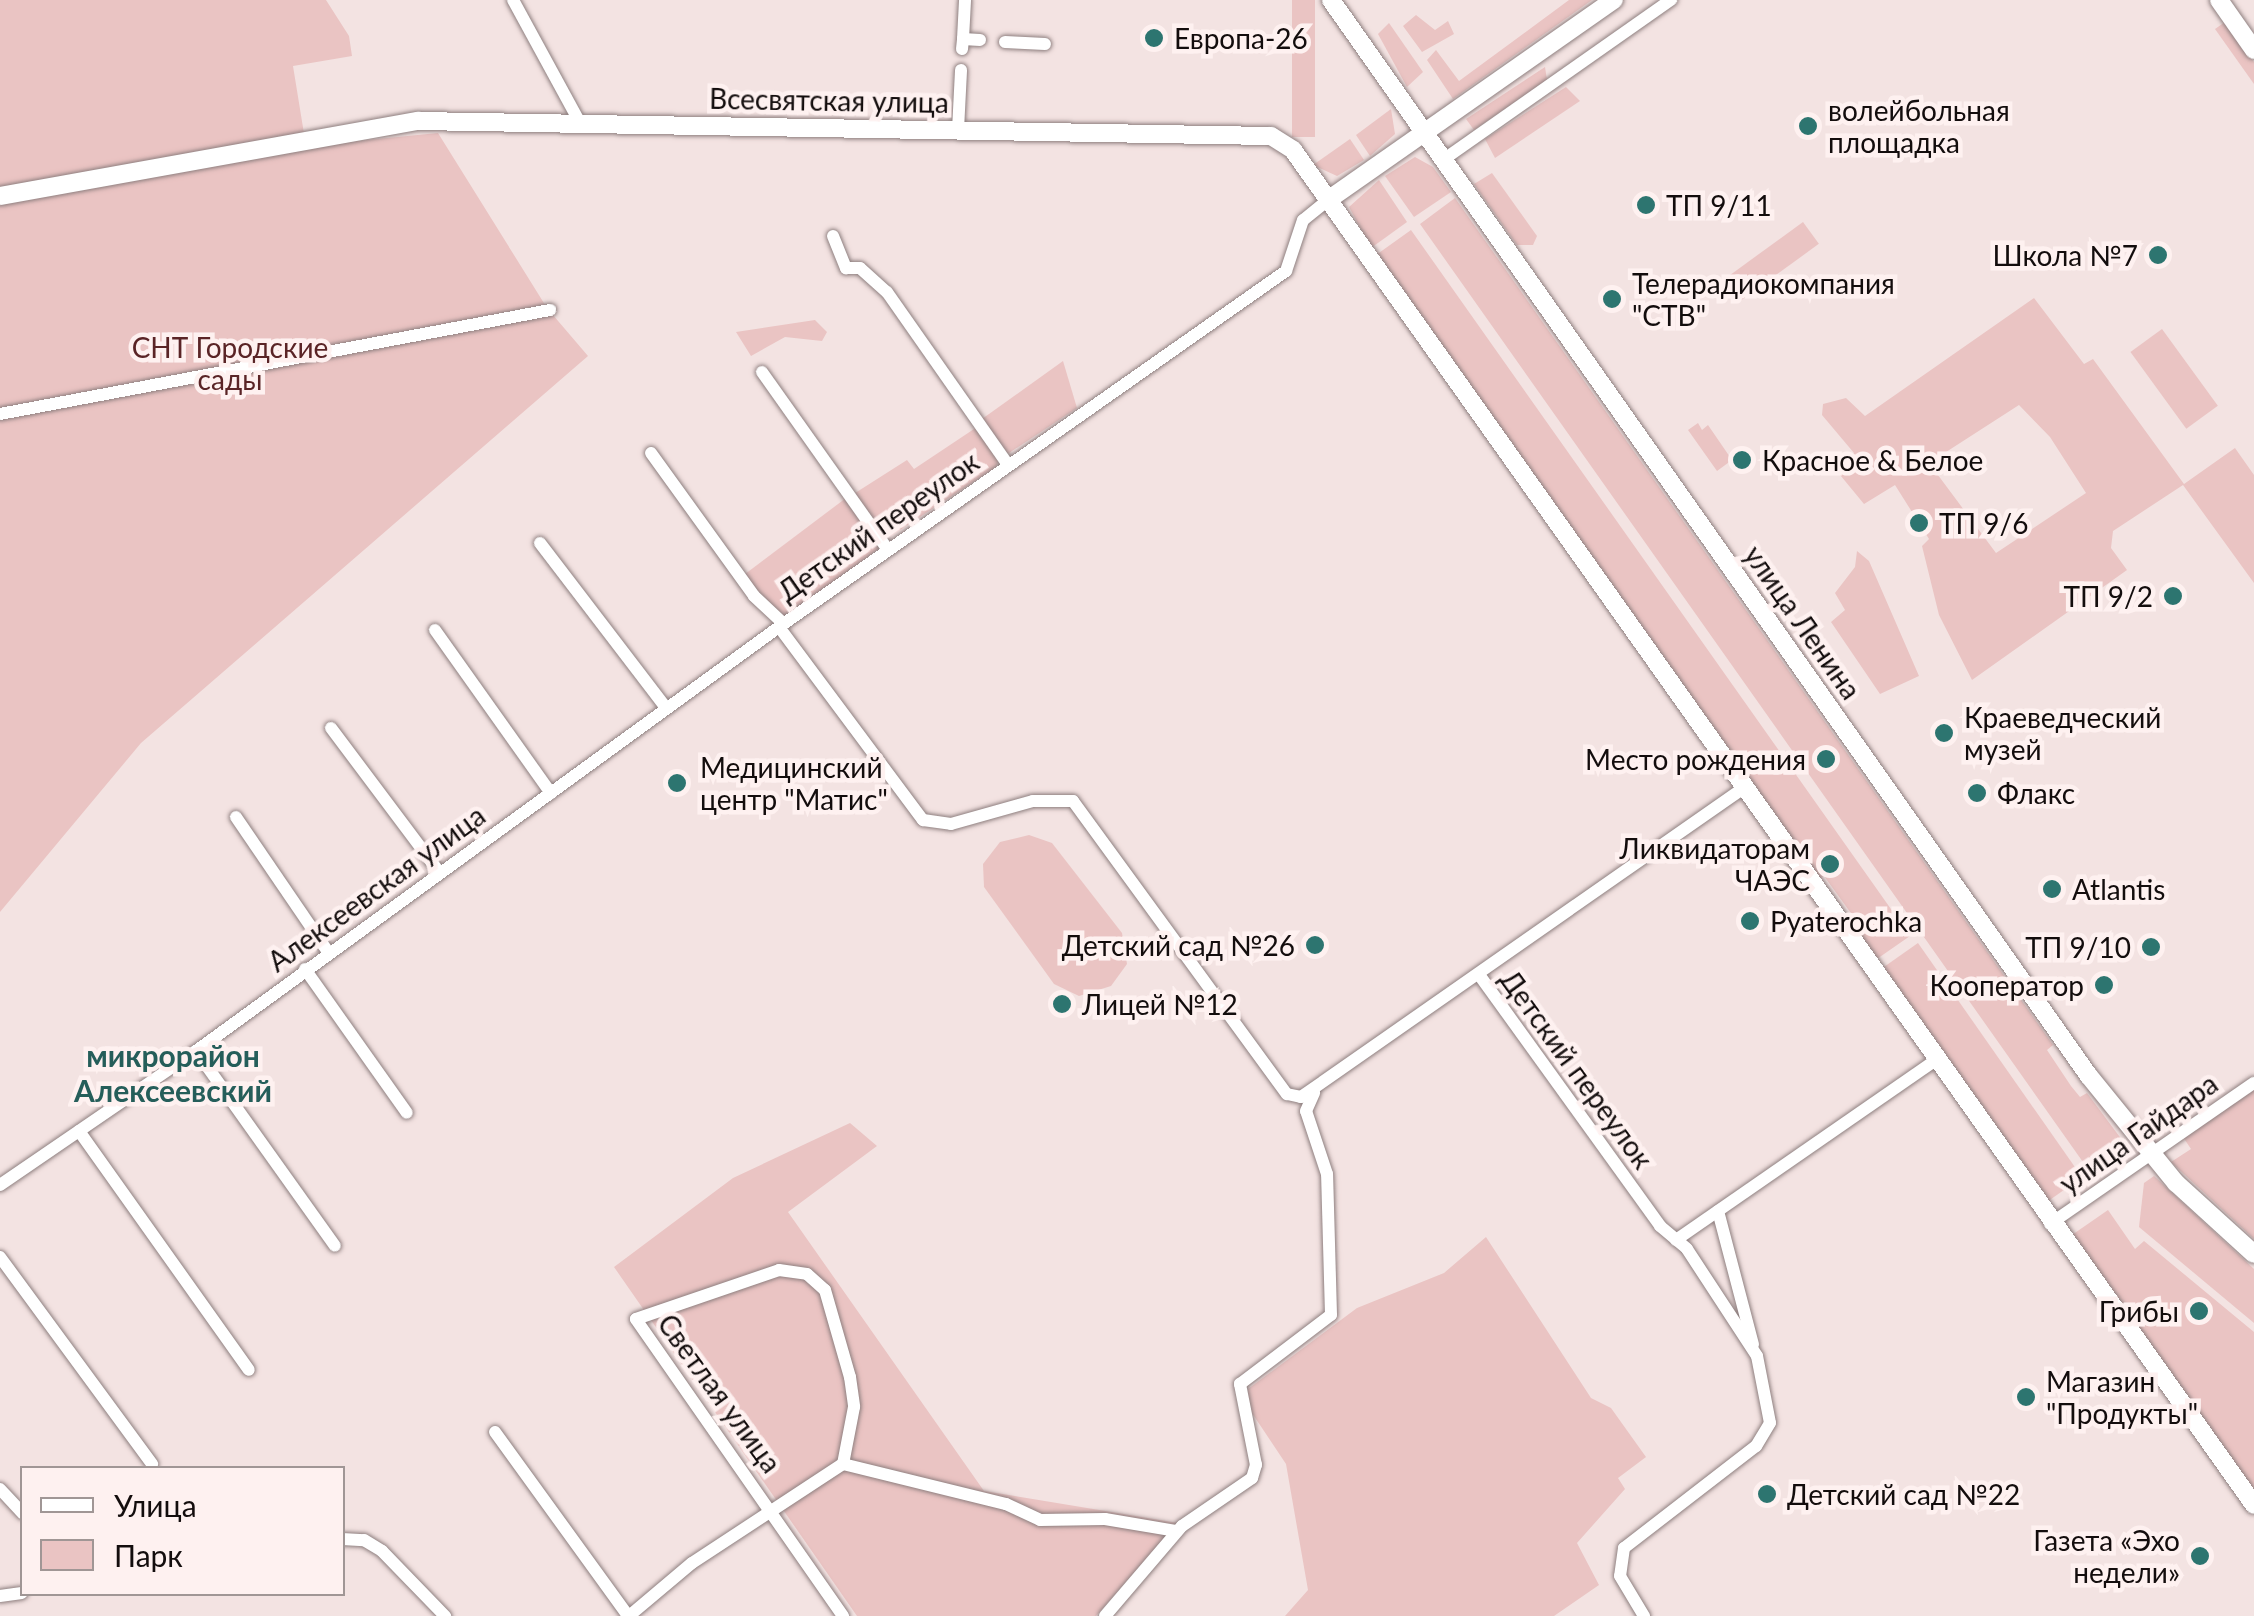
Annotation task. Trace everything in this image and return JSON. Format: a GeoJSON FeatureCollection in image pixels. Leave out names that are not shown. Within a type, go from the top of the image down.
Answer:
{"type":"FeatureCollection","features":[{"type":"Feature","properties":{"kind":"street"},"geometry":{"type":"LineString","coordinates":[[513,0],[580,123]]}},
{"type":"Feature","properties":{"kind":"street"},"geometry":{"type":"LineString","coordinates":[[965,0],[962,44],[980,40]]}},
{"type":"Feature","properties":{"kind":"street","name":"улица Ленина"},"geometry":{"type":"LineString","coordinates":[[1330,0],[2150,1154],[2254,1254]]}},
{"type":"Feature","properties":{"kind":"street"},"geometry":{"type":"LineString","coordinates":[[1328,200],[1614,0]]}},
{"type":"Feature","properties":{"kind":"street"},"geometry":{"type":"LineString","coordinates":[[1443,160],[1671,0]]}},
{"type":"Feature","properties":{"kind":"street"},"geometry":{"type":"LineString","coordinates":[[2219,0],[2254,50]]}},
{"type":"Feature","properties":{"kind":"street"},"geometry":{"type":"LineString","coordinates":[[1004,42],[1044,44]]}},
{"type":"Feature","properties":{"kind":"street"},"geometry":{"type":"LineString","coordinates":[[958,130],[960,70]]}},
{"type":"Feature","properties":{"kind":"street","name":"Всесвятская улица"},"geometry":{"type":"LineString","coordinates":[[0,196],[300,139],[418,121],[1256,132],[1293,150],[2050,1224],[2254,1505]]}},
{"type":"Feature","properties":{"kind":"street","name":"Детский переулок"},"geometry":{"type":"LineString","coordinates":[[1328,200],[1303,220],[1286,271],[781,625],[923,820],[950,824],[1033,800],[1073,801],[1288,1094],[1314,1093],[1480,976],[1602,1150],[1676,1240],[1757,1356]]}},
{"type":"Feature","properties":{"kind":"street"},"geometry":{"type":"LineString","coordinates":[[833,236],[846,268],[860,268],[887,292],[1008,465]]}},
{"type":"Feature","properties":{"kind":"street"},"geometry":{"type":"LineString","coordinates":[[0,414],[550,310]]}},
{"type":"Feature","properties":{"kind":"street"},"geometry":{"type":"LineString","coordinates":[[762,372],[888,550]]}},
{"type":"Feature","properties":{"kind":"street"},"geometry":{"type":"LineString","coordinates":[[651,453],[754,596],[781,625]]}},
{"type":"Feature","properties":{"kind":"street"},"geometry":{"type":"LineString","coordinates":[[540,542],[666,708]]}},
{"type":"Feature","properties":{"kind":"street","name":"Алексеевская улица"},"geometry":{"type":"LineString","coordinates":[[0,1185],[196,1051],[781,625]]}},
{"type":"Feature","properties":{"kind":"street"},"geometry":{"type":"LineString","coordinates":[[435,630],[551,792]]}},
{"type":"Feature","properties":{"kind":"street"},"geometry":{"type":"LineString","coordinates":[[331,728],[440,873]]}},
{"type":"Feature","properties":{"kind":"street"},"geometry":{"type":"LineString","coordinates":[[1480,976],[1745,788]]}},
{"type":"Feature","properties":{"kind":"street"},"geometry":{"type":"LineString","coordinates":[[236,817],[328,952]]}},
{"type":"Feature","properties":{"kind":"street"},"geometry":{"type":"LineString","coordinates":[[304,969],[407,1113]]}},
{"type":"Feature","properties":{"kind":"street"},"geometry":{"type":"LineString","coordinates":[[196,1051],[335,1246]]}},
{"type":"Feature","properties":{"kind":"street"},"geometry":{"type":"LineString","coordinates":[[1676,1240],[1936,1060]]}},
{"type":"Feature","properties":{"kind":"street","name":"улица Гайдара"},"geometry":{"type":"LineString","coordinates":[[2050,1224],[2254,1083]]}},
{"type":"Feature","properties":{"kind":"street"},"geometry":{"type":"LineString","coordinates":[[1106,1616],[1177,1531],[1252,1478],[1256,1465],[1238,1392],[1245,1375],[1331,1315],[1327,1174],[1306,1111],[1314,1093]]}},
{"type":"Feature","properties":{"kind":"street"},"geometry":{"type":"LineString","coordinates":[[79,1132],[249,1370]]}},
{"type":"Feature","properties":{"kind":"street"},"geometry":{"type":"LineString","coordinates":[[1644,1616],[1620,1576],[1624,1548],[1756,1446],[1770,1423],[1757,1356],[1718,1212]]}},
{"type":"Feature","properties":{"kind":"street"},"geometry":{"type":"LineString","coordinates":[[0,1256],[152,1464]]}},
{"type":"Feature","properties":{"kind":"street","name":"Светлая улица"},"geometry":{"type":"LineString","coordinates":[[842,1616],[636,1319],[779,1270],[808,1274],[826,1290],[850,1377],[854,1407],[843,1464]]}},
{"type":"Feature","properties":{"kind":"street"},"geometry":{"type":"LineString","coordinates":[[495,1432],[628,1616],[692,1563],[843,1464],[1006,1504],[1040,1520],[1104,1520],[1177,1531]]}},
{"type":"Feature","properties":{"kind":"street"},"geometry":{"type":"LineString","coordinates":[[0,1489],[20,1512]]}},
{"type":"Feature","properties":{"kind":"street"},"geometry":{"type":"LineString","coordinates":[[345,1539],[364,1540],[382,1551],[445,1616]]}},
{"type":"Feature","properties":{"kind":"green space","name":"СНТ Городские сады"},"geometry":{"type":"Polygon","coordinates":[[[0,0],[326,0],[349,36],[352,56],[293,66],[306,146],[438,133],[547,308],[588,356],[141,743],[0,912],[0,0]]]}},
{"type":"Feature","properties":{"kind":"green space"},"geometry":{"type":"Polygon","coordinates":[[[1292,0],[1315,0],[1315,137],[1292,137],[1292,0]]]}},
{"type":"Feature","properties":{"kind":"green space"},"geometry":{"type":"Polygon","coordinates":[[[1569,0],[1592,0],[1453,99],[1427,60],[1436,50],[1459,81],[1569,0]]]}},
{"type":"Feature","properties":{"kind":"green space"},"geometry":{"type":"Polygon","coordinates":[[[1416,15],[1435,30],[1448,21],[1454,34],[1422,52],[1403,26],[1416,15]]]}},
{"type":"Feature","properties":{"kind":"green space"},"geometry":{"type":"Polygon","coordinates":[[[2225,22],[2254,62],[2254,84],[2215,29],[2225,22]]]}},
{"type":"Feature","properties":{"kind":"green space"},"geometry":{"type":"Polygon","coordinates":[[[1389,23],[1423,72],[1407,87],[1378,34],[1389,23]]]}},
{"type":"Feature","properties":{"kind":"green space"},"geometry":{"type":"Polygon","coordinates":[[[1545,67],[1547,80],[1474,130],[1466,119],[1545,67]]]}},
{"type":"Feature","properties":{"kind":"green space"},"geometry":{"type":"Polygon","coordinates":[[[1566,87],[1580,101],[1495,158],[1485,139],[1566,87]]]}},
{"type":"Feature","properties":{"kind":"green space"},"geometry":{"type":"Polygon","coordinates":[[[1391,109],[1395,134],[1370,156],[1356,135],[1391,109]]]}},
{"type":"Feature","properties":{"kind":"green space"},"geometry":{"type":"Polygon","coordinates":[[[1350,139],[1364,160],[1337,176],[1313,165],[1350,139]]]}},
{"type":"Feature","properties":{"kind":"green space"},"geometry":{"type":"Polygon","coordinates":[[[1415,157],[1433,167],[1451,192],[1414,217],[1385,176],[1415,157]]]}},
{"type":"Feature","properties":{"kind":"green space"},"geometry":{"type":"Polygon","coordinates":[[[1492,173],[1537,236],[1533,245],[1517,245],[1474,184],[1492,173]]]}},
{"type":"Feature","properties":{"kind":"green space"},"geometry":{"type":"Polygon","coordinates":[[[1379,180],[1407,222],[1371,248],[1349,207],[1379,180]]]}},
{"type":"Feature","properties":{"kind":"green space"},"geometry":{"type":"Polygon","coordinates":[[[1455,198],[2053,1045],[2047,1050],[2071,1086],[2080,1097],[2087,1093],[2125,1144],[2090,1172],[1420,224],[1455,198]]]}},
{"type":"Feature","properties":{"kind":"green space"},"geometry":{"type":"Polygon","coordinates":[[[1803,222],[1819,244],[1739,302],[1723,280],[1803,222]]]}},
{"type":"Feature","properties":{"kind":"green space"},"geometry":{"type":"Polygon","coordinates":[[[1411,230],[1910,936],[1874,961],[1855,934],[1861,927],[1824,876],[1817,880],[1376,255],[1411,230]]]}},
{"type":"Feature","properties":{"kind":"green space"},"geometry":{"type":"Polygon","coordinates":[[[2034,298],[2084,364],[2093,359],[2184,484],[2235,448],[2254,475],[2254,583],[2183,485],[2113,531],[2111,548],[2127,570],[1972,680],[1939,615],[1922,546],[1929,539],[1895,485],[1864,504],[1836,470],[1854,453],[1822,415],[1823,404],[1846,398],[1865,416],[2034,298]],[[2019,405],[1929,463],[1996,553],[2086,493],[2050,437],[2019,405]]]}},
{"type":"Feature","properties":{"kind":"green space"},"geometry":{"type":"Polygon","coordinates":[[[815,320],[827,332],[822,341],[785,337],[751,356],[736,332],[815,320]]]}},
{"type":"Feature","properties":{"kind":"green space"},"geometry":{"type":"Polygon","coordinates":[[[2162,329],[2218,406],[2186,429],[2130,352],[2162,329]]]}},
{"type":"Feature","properties":{"kind":"green space"},"geometry":{"type":"Polygon","coordinates":[[[1063,361],[1077,408],[1006,455],[982,419],[1063,361]]]}},
{"type":"Feature","properties":{"kind":"green space"},"geometry":{"type":"Polygon","coordinates":[[[1698,423],[1702,430],[1708,425],[1732,460],[1717,471],[1688,430],[1698,423]]]}},
{"type":"Feature","properties":{"kind":"green space"},"geometry":{"type":"Polygon","coordinates":[[[977,427],[999,459],[996,467],[885,540],[852,495],[907,460],[914,469],[977,427]]]}},
{"type":"Feature","properties":{"kind":"green space"},"geometry":{"type":"Polygon","coordinates":[[[846,498],[882,546],[780,623],[744,575],[846,498]]]}},
{"type":"Feature","properties":{"kind":"green space"},"geometry":{"type":"Polygon","coordinates":[[[1857,551],[1869,561],[1919,676],[1880,694],[1831,622],[1845,610],[1835,593],[1855,567],[1857,551]]]}},
{"type":"Feature","properties":{"kind":"green space"},"geometry":{"type":"Polygon","coordinates":[[[1029,835],[1052,843],[1122,933],[1127,964],[1111,986],[1079,996],[1054,984],[984,887],[983,864],[1000,842],[1029,835]]]}},
{"type":"Feature","properties":{"kind":"green space"},"geometry":{"type":"Polygon","coordinates":[[[1918,943],[2082,1177],[2044,1204],[1880,969],[1918,943]]]}},
{"type":"Feature","properties":{"kind":"green space"},"geometry":{"type":"Polygon","coordinates":[[[2254,1089],[2254,1239],[2171,1162],[2191,1149],[2183,1137],[2254,1089]]]}},
{"type":"Feature","properties":{"kind":"green space"},"geometry":{"type":"Polygon","coordinates":[[[850,1123],[877,1146],[788,1212],[984,1491],[1178,1523],[1096,1616],[857,1616],[614,1267],[733,1178],[850,1123]]]}},
{"type":"Feature","properties":{"kind":"green space"},"geometry":{"type":"Polygon","coordinates":[[[2154,1176],[2254,1269],[2254,1323],[2139,1227],[2144,1183],[2154,1176]]]}},
{"type":"Feature","properties":{"kind":"green space"},"geometry":{"type":"Polygon","coordinates":[[[2108,1210],[2135,1249],[2144,1241],[2254,1332],[2254,1495],[2069,1237],[2108,1210]]]}},
{"type":"Feature","properties":{"kind":"green space"},"geometry":{"type":"Polygon","coordinates":[[[1486,1237],[1591,1398],[1611,1408],[1646,1457],[1618,1478],[1625,1489],[1577,1543],[1599,1585],[1554,1616],[1285,1616],[1308,1590],[1286,1464],[1248,1407],[1248,1389],[1357,1308],[1444,1273],[1486,1237]]]}},
{"type":"Feature","properties":{"kind":"place","name":"Европа-26"},"geometry":{"type":"Point","coordinates":[1154,38]}},
{"type":"Feature","properties":{"kind":"place","name":"волейбольная площадка"},"geometry":{"type":"Point","coordinates":[1808,126]}},
{"type":"Feature","properties":{"kind":"place","name":"ТП 9/11"},"geometry":{"type":"Point","coordinates":[1646,205]}},
{"type":"Feature","properties":{"kind":"place","name":"Школа №7"},"geometry":{"type":"Point","coordinates":[2158,255]}},
{"type":"Feature","properties":{"kind":"place","name":"Телерадиокомпания \"СТВ\""},"geometry":{"type":"Point","coordinates":[1612,299]}},
{"type":"Feature","properties":{"kind":"place","name":"Красное & Белое"},"geometry":{"type":"Point","coordinates":[1742,460]}},
{"type":"Feature","properties":{"kind":"place","name":"ТП 9/6"},"geometry":{"type":"Point","coordinates":[1919,523]}},
{"type":"Feature","properties":{"kind":"place","name":"ТП 9/2"},"geometry":{"type":"Point","coordinates":[2173,596]}},
{"type":"Feature","properties":{"kind":"place","name":"Краеведческий музей"},"geometry":{"type":"Point","coordinates":[1944,733]}},
{"type":"Feature","properties":{"kind":"place","name":"Место рождения"},"geometry":{"type":"Point","coordinates":[1826,759]}},
{"type":"Feature","properties":{"kind":"place","name":"Медицинский центр \"Матис\""},"geometry":{"type":"Point","coordinates":[677,783]}},
{"type":"Feature","properties":{"kind":"place","name":"Флакс"},"geometry":{"type":"Point","coordinates":[1977,793]}},
{"type":"Feature","properties":{"kind":"place","name":"Ликвидаторам ЧАЭС"},"geometry":{"type":"Point","coordinates":[1830,864]}},
{"type":"Feature","properties":{"kind":"place","name":"Atlantis"},"geometry":{"type":"Point","coordinates":[2052,889]}},
{"type":"Feature","properties":{"kind":"place","name":"Pyaterochka"},"geometry":{"type":"Point","coordinates":[1750,921]}},
{"type":"Feature","properties":{"kind":"place","name":"Детский сад №26"},"geometry":{"type":"Point","coordinates":[1315,945]}},
{"type":"Feature","properties":{"kind":"place","name":"ТП 9/10"},"geometry":{"type":"Point","coordinates":[2151,947]}},
{"type":"Feature","properties":{"kind":"place","name":"Кооператор"},"geometry":{"type":"Point","coordinates":[2104,985]}},
{"type":"Feature","properties":{"kind":"place","name":"Лицей №12"},"geometry":{"type":"Point","coordinates":[1062,1004]}},
{"type":"Feature","properties":{"kind":"place","name":"Грибы"},"geometry":{"type":"Point","coordinates":[2199,1311]}},
{"type":"Feature","properties":{"kind":"place","name":"Магазин \"Продукты\""},"geometry":{"type":"Point","coordinates":[2026,1397]}},
{"type":"Feature","properties":{"kind":"place","name":"Детский сад №22"},"geometry":{"type":"Point","coordinates":[1767,1494]}},
{"type":"Feature","properties":{"kind":"place","name":"Газета «Эхо недели»"},"geometry":{"type":"Point","coordinates":[2200,1556]}},
{"type":"Feature","properties":{"kind":"district","name":"микрорайон Алексеевский"},"geometry":{"type":"Point","coordinates":[173,1072]}}]}
